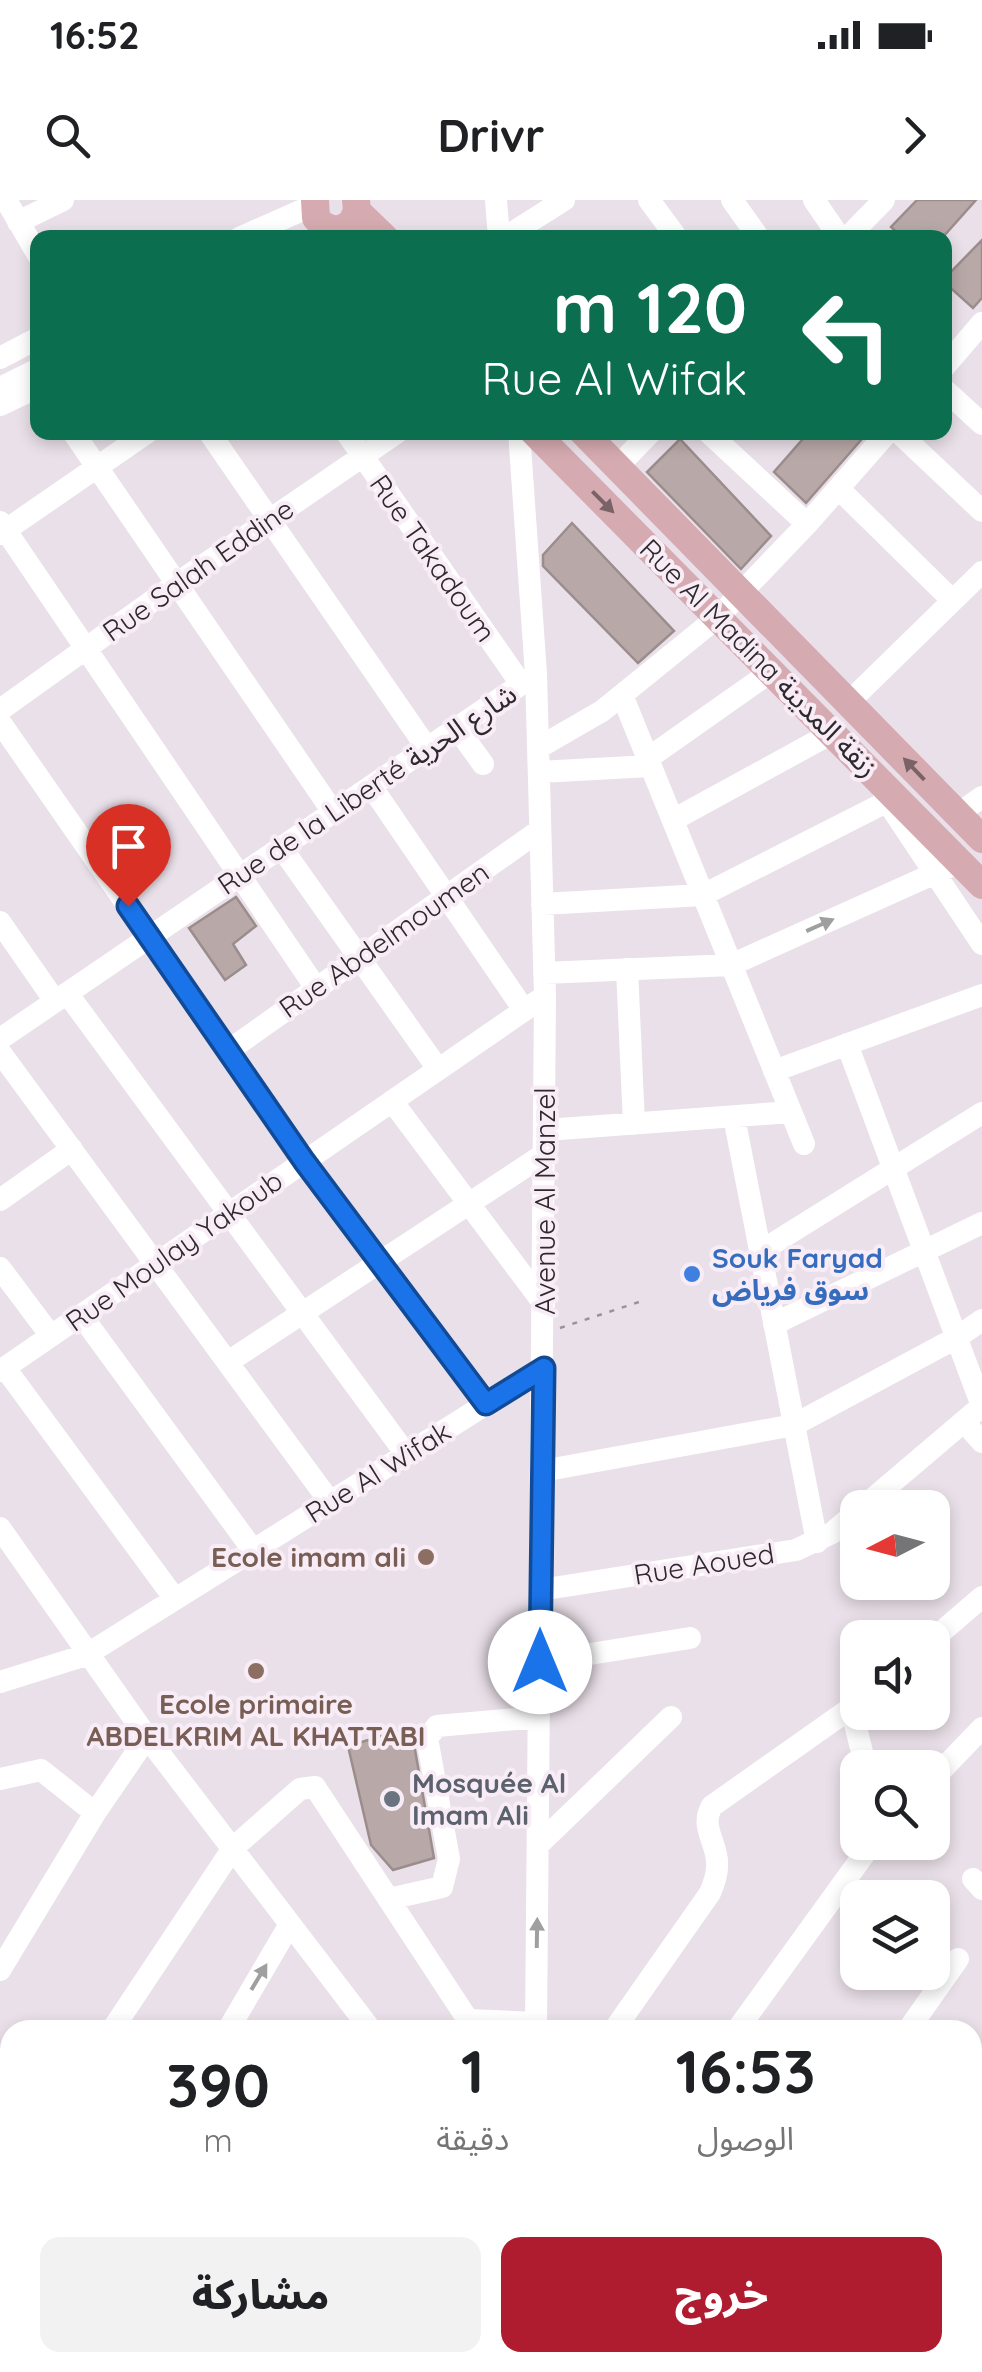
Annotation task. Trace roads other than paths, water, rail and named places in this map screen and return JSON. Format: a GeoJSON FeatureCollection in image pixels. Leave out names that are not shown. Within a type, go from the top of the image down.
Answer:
{"type":"FeatureCollection","features":[{"type":"Feature","properties":{"kind":"main road"},"geometry":{"type":"LineString","coordinates":[[314,202],[320,224],[345,219],[368,230]]}},
{"type":"Feature","properties":{"kind":"main road","name":"Rue Al Madina زنقة المدينة"},"geometry":{"type":"LineString","coordinates":[[542,440],[864,764],[947,868],[982,885]]}},
{"type":"Feature","properties":{"kind":"main road","name":"Rue Al Madina زنقة المدينة"},"geometry":{"type":"LineString","coordinates":[[591,440],[982,839]]}},
{"type":"Feature","properties":{"kind":"street"},"geometry":{"type":"LineString","coordinates":[[6,200],[30,242]]}},
{"type":"Feature","properties":{"kind":"street"},"geometry":{"type":"LineString","coordinates":[[18,222],[63,200]]}},
{"type":"Feature","properties":{"kind":"street"},"geometry":{"type":"LineString","coordinates":[[496,200],[501,230]]}},
{"type":"Feature","properties":{"kind":"street"},"geometry":{"type":"LineString","coordinates":[[537,229],[564,200]]}},
{"type":"Feature","properties":{"kind":"street"},"geometry":{"type":"LineString","coordinates":[[649,200],[671,230]]}},
{"type":"Feature","properties":{"kind":"street"},"geometry":{"type":"LineString","coordinates":[[732,200],[753,230]]}},
{"type":"Feature","properties":{"kind":"street"},"geometry":{"type":"LineString","coordinates":[[814,200],[838,230]]}},
{"type":"Feature","properties":{"kind":"street"},"geometry":{"type":"LineString","coordinates":[[852,230],[884,200]]}},
{"type":"Feature","properties":{"kind":"street"},"geometry":{"type":"LineString","coordinates":[[256,230],[314,202]]}},
{"type":"Feature","properties":{"kind":"street"},"geometry":{"type":"LineString","coordinates":[[952,358],[982,322]]}},
{"type":"Feature","properties":{"kind":"street"},"geometry":{"type":"LineString","coordinates":[[0,358],[30,342]]}},
{"type":"Feature","properties":{"kind":"street"},"geometry":{"type":"LineString","coordinates":[[0,388],[30,373]]}},
{"type":"Feature","properties":{"kind":"street"},"geometry":{"type":"LineString","coordinates":[[0,405],[30,391]]}},
{"type":"Feature","properties":{"kind":"street"},"geometry":{"type":"LineString","coordinates":[[952,396],[982,424]]}},
{"type":"Feature","properties":{"kind":"street"},"geometry":{"type":"LineString","coordinates":[[78,440],[334,812]]}},
{"type":"Feature","properties":{"kind":"street"},"geometry":{"type":"LineString","coordinates":[[136,440],[2,529],[316,988]]}},
{"type":"Feature","properties":{"kind":"street"},"geometry":{"type":"LineString","coordinates":[[214,440],[427,748]]}},
{"type":"Feature","properties":{"kind":"street","name":"Rue Takadoum"},"geometry":{"type":"LineString","coordinates":[[351,440],[529,679]]}},
{"type":"Feature","properties":{"kind":"street","name":"Rue Salah Eddine"},"geometry":{"type":"LineString","coordinates":[[0,710],[387,440]]}},
{"type":"Feature","properties":{"kind":"street","name":"Avenue Al Manzel"},"geometry":{"type":"LineString","coordinates":[[518,440],[529,679],[539,772],[546,1142],[536,2020]]}},
{"type":"Feature","properties":{"kind":"street"},"geometry":{"type":"LineString","coordinates":[[617,467],[643,440]]}},
{"type":"Feature","properties":{"kind":"street"},"geometry":{"type":"LineString","coordinates":[[717,440],[807,524]]}},
{"type":"Feature","properties":{"kind":"street"},"geometry":{"type":"LineString","coordinates":[[538,748],[582,725],[718,617],[881,440]]}},
{"type":"Feature","properties":{"kind":"street"},"geometry":{"type":"LineString","coordinates":[[907,440],[982,511]]}},
{"type":"Feature","properties":{"kind":"street"},"geometry":{"type":"LineString","coordinates":[[838,488],[952,600]]}},
{"type":"Feature","properties":{"kind":"street"},"geometry":{"type":"LineString","coordinates":[[849,702],[982,572]]}},
{"type":"Feature","properties":{"kind":"street"},"geometry":{"type":"LineString","coordinates":[[539,772],[649,762],[772,671]]}},
{"type":"Feature","properties":{"kind":"street","name":"Rue de la Liberté شارع الحرية"},"geometry":{"type":"LineString","coordinates":[[0,1038],[529,679]]}},
{"type":"Feature","properties":{"kind":"street"},"geometry":{"type":"LineString","coordinates":[[622,695],[804,1144]]}},
{"type":"Feature","properties":{"kind":"street"},"geometry":{"type":"LineString","coordinates":[[0,722],[304,1161],[486,1404]]}},
{"type":"Feature","properties":{"kind":"street"},"geometry":{"type":"LineString","coordinates":[[457,728],[483,764]]}},
{"type":"Feature","properties":{"kind":"street"},"geometry":{"type":"LineString","coordinates":[[672,820],[832,732]]}},
{"type":"Feature","properties":{"kind":"street"},"geometry":{"type":"LineString","coordinates":[[370,786],[524,1010]]}},
{"type":"Feature","properties":{"kind":"street"},"geometry":{"type":"LineString","coordinates":[[958,814],[982,798]]}},
{"type":"Feature","properties":{"kind":"street"},"geometry":{"type":"LineString","coordinates":[[542,904],[703,895],[891,799]]}},
{"type":"Feature","properties":{"kind":"street","name":"Rue Abdelmoumen"},"geometry":{"type":"LineString","coordinates":[[228,1050],[540,830]]}},
{"type":"Feature","properties":{"kind":"street"},"geometry":{"type":"LineString","coordinates":[[281,847],[438,1069]]}},
{"type":"Feature","properties":{"kind":"street"},"geometry":{"type":"LineString","coordinates":[[544,984],[626,969],[731,965],[947,868],[982,944]]}},
{"type":"Feature","properties":{"kind":"street"},"geometry":{"type":"LineString","coordinates":[[0,922],[230,1212],[406,1454]]}},
{"type":"Feature","properties":{"kind":"street"},"geometry":{"type":"LineString","coordinates":[[626,969],[634,1124]]}},
{"type":"Feature","properties":{"kind":"street","name":"Rue Moulay Yakoub"},"geometry":{"type":"LineString","coordinates":[[2,1369],[524,1010],[544,984]]}},
{"type":"Feature","properties":{"kind":"street"},"geometry":{"type":"LineString","coordinates":[[774,1071],[982,995]]}},
{"type":"Feature","properties":{"kind":"street"},"geometry":{"type":"LineString","coordinates":[[847,1044],[956,1338],[982,1442]]}},
{"type":"Feature","properties":{"kind":"street"},"geometry":{"type":"LineString","coordinates":[[0,1052],[330,1502]]}},
{"type":"Feature","properties":{"kind":"street"},"geometry":{"type":"LineString","coordinates":[[392,1101],[544,1304]]}},
{"type":"Feature","properties":{"kind":"street"},"geometry":{"type":"LineString","coordinates":[[228,1362],[468,1204],[546,1142],[634,1124],[791,1112]]}},
{"type":"Feature","properties":{"kind":"street"},"geometry":{"type":"LineString","coordinates":[[760,1252],[982,1113]]}},
{"type":"Feature","properties":{"kind":"street"},"geometry":{"type":"LineString","coordinates":[[734,1117],[817,1542]]}},
{"type":"Feature","properties":{"kind":"street"},"geometry":{"type":"LineString","coordinates":[[0,1200],[72,1149]]}},
{"type":"Feature","properties":{"kind":"street"},"geometry":{"type":"LineString","coordinates":[[774,1324],[982,1222]]}},
{"type":"Feature","properties":{"kind":"street"},"geometry":{"type":"LineString","coordinates":[[0,1268],[51,1336]]}},
{"type":"Feature","properties":{"kind":"street"},"geometry":{"type":"LineString","coordinates":[[81,1315],[252,1550]]}},
{"type":"Feature","properties":{"kind":"street"},"geometry":{"type":"LineString","coordinates":[[542,1471],[794,1425],[956,1338],[982,1320]]}},
{"type":"Feature","properties":{"kind":"street","name":"Rue Al Wifak"},"geometry":{"type":"LineString","coordinates":[[0,1682],[86,1655],[544,1368]]}},
{"type":"Feature","properties":{"kind":"street"},"geometry":{"type":"LineString","coordinates":[[2,1369],[175,1599]]}},
{"type":"Feature","properties":{"kind":"street","name":"Rue Aoued"},"geometry":{"type":"LineString","coordinates":[[883,1490],[976,1412]]}},
{"type":"Feature","properties":{"kind":"street","name":"Rue Aoued"},"geometry":{"type":"LineString","coordinates":[[540,1590],[796,1550],[817,1542],[840,1524]]}},
{"type":"Feature","properties":{"kind":"street"},"geometry":{"type":"LineString","coordinates":[[0,1528],[86,1655],[363,2020]]}},
{"type":"Feature","properties":{"kind":"street"},"geometry":{"type":"LineString","coordinates":[[950,1624],[982,1596]]}},
{"type":"Feature","properties":{"kind":"street"},"geometry":{"type":"LineString","coordinates":[[540,1662],[690,1638]]}},
{"type":"Feature","properties":{"kind":"street"},"geometry":{"type":"LineString","coordinates":[[621,2020],[710,1893],[718,1859],[706,1821],[712,1806],[840,1715]]}},
{"type":"Feature","properties":{"kind":"street"},"geometry":{"type":"LineString","coordinates":[[388,1899],[442,1887],[449,1859],[427,1738],[438,1726],[539,1716]]}},
{"type":"Feature","properties":{"kind":"street"},"geometry":{"type":"LineString","coordinates":[[538,1846],[671,1717]]}},
{"type":"Feature","properties":{"kind":"street"},"geometry":{"type":"LineString","coordinates":[[950,1761],[982,1728]]}},
{"type":"Feature","properties":{"kind":"street"},"geometry":{"type":"LineString","coordinates":[[0,1970],[95,1813],[147,1737]]}},
{"type":"Feature","properties":{"kind":"street"},"geometry":{"type":"LineString","coordinates":[[0,1779],[41,1770],[95,1813]]}},
{"type":"Feature","properties":{"kind":"street"},"geometry":{"type":"LineString","coordinates":[[119,2020],[233,1848],[300,1789],[315,1788],[468,2020]]}},
{"type":"Feature","properties":{"kind":"street"},"geometry":{"type":"LineString","coordinates":[[744,2020],[860,1860]]}},
{"type":"Feature","properties":{"kind":"street"},"geometry":{"type":"LineString","coordinates":[[234,2020],[290,1924]]}},
{"type":"Feature","properties":{"kind":"street"},"geometry":{"type":"LineString","coordinates":[[915,2020],[958,1959]]}},
{"type":"Feature","properties":{"kind":"place","name":"Souk Faryad سوق فرياض"},"geometry":{"type":"Point","coordinates":[692,1274]}},
{"type":"Feature","properties":{"kind":"place","name":"Ecole imam ali"},"geometry":{"type":"Point","coordinates":[426,1557]}},
{"type":"Feature","properties":{"kind":"place","name":"Ecole primaire ABDELKRIM AL KHATTABI"},"geometry":{"type":"Point","coordinates":[256,1671]}},
{"type":"Feature","properties":{"kind":"place","name":"Mosquée Al Imam Ali"},"geometry":{"type":"Point","coordinates":[392,1799]}}]}
